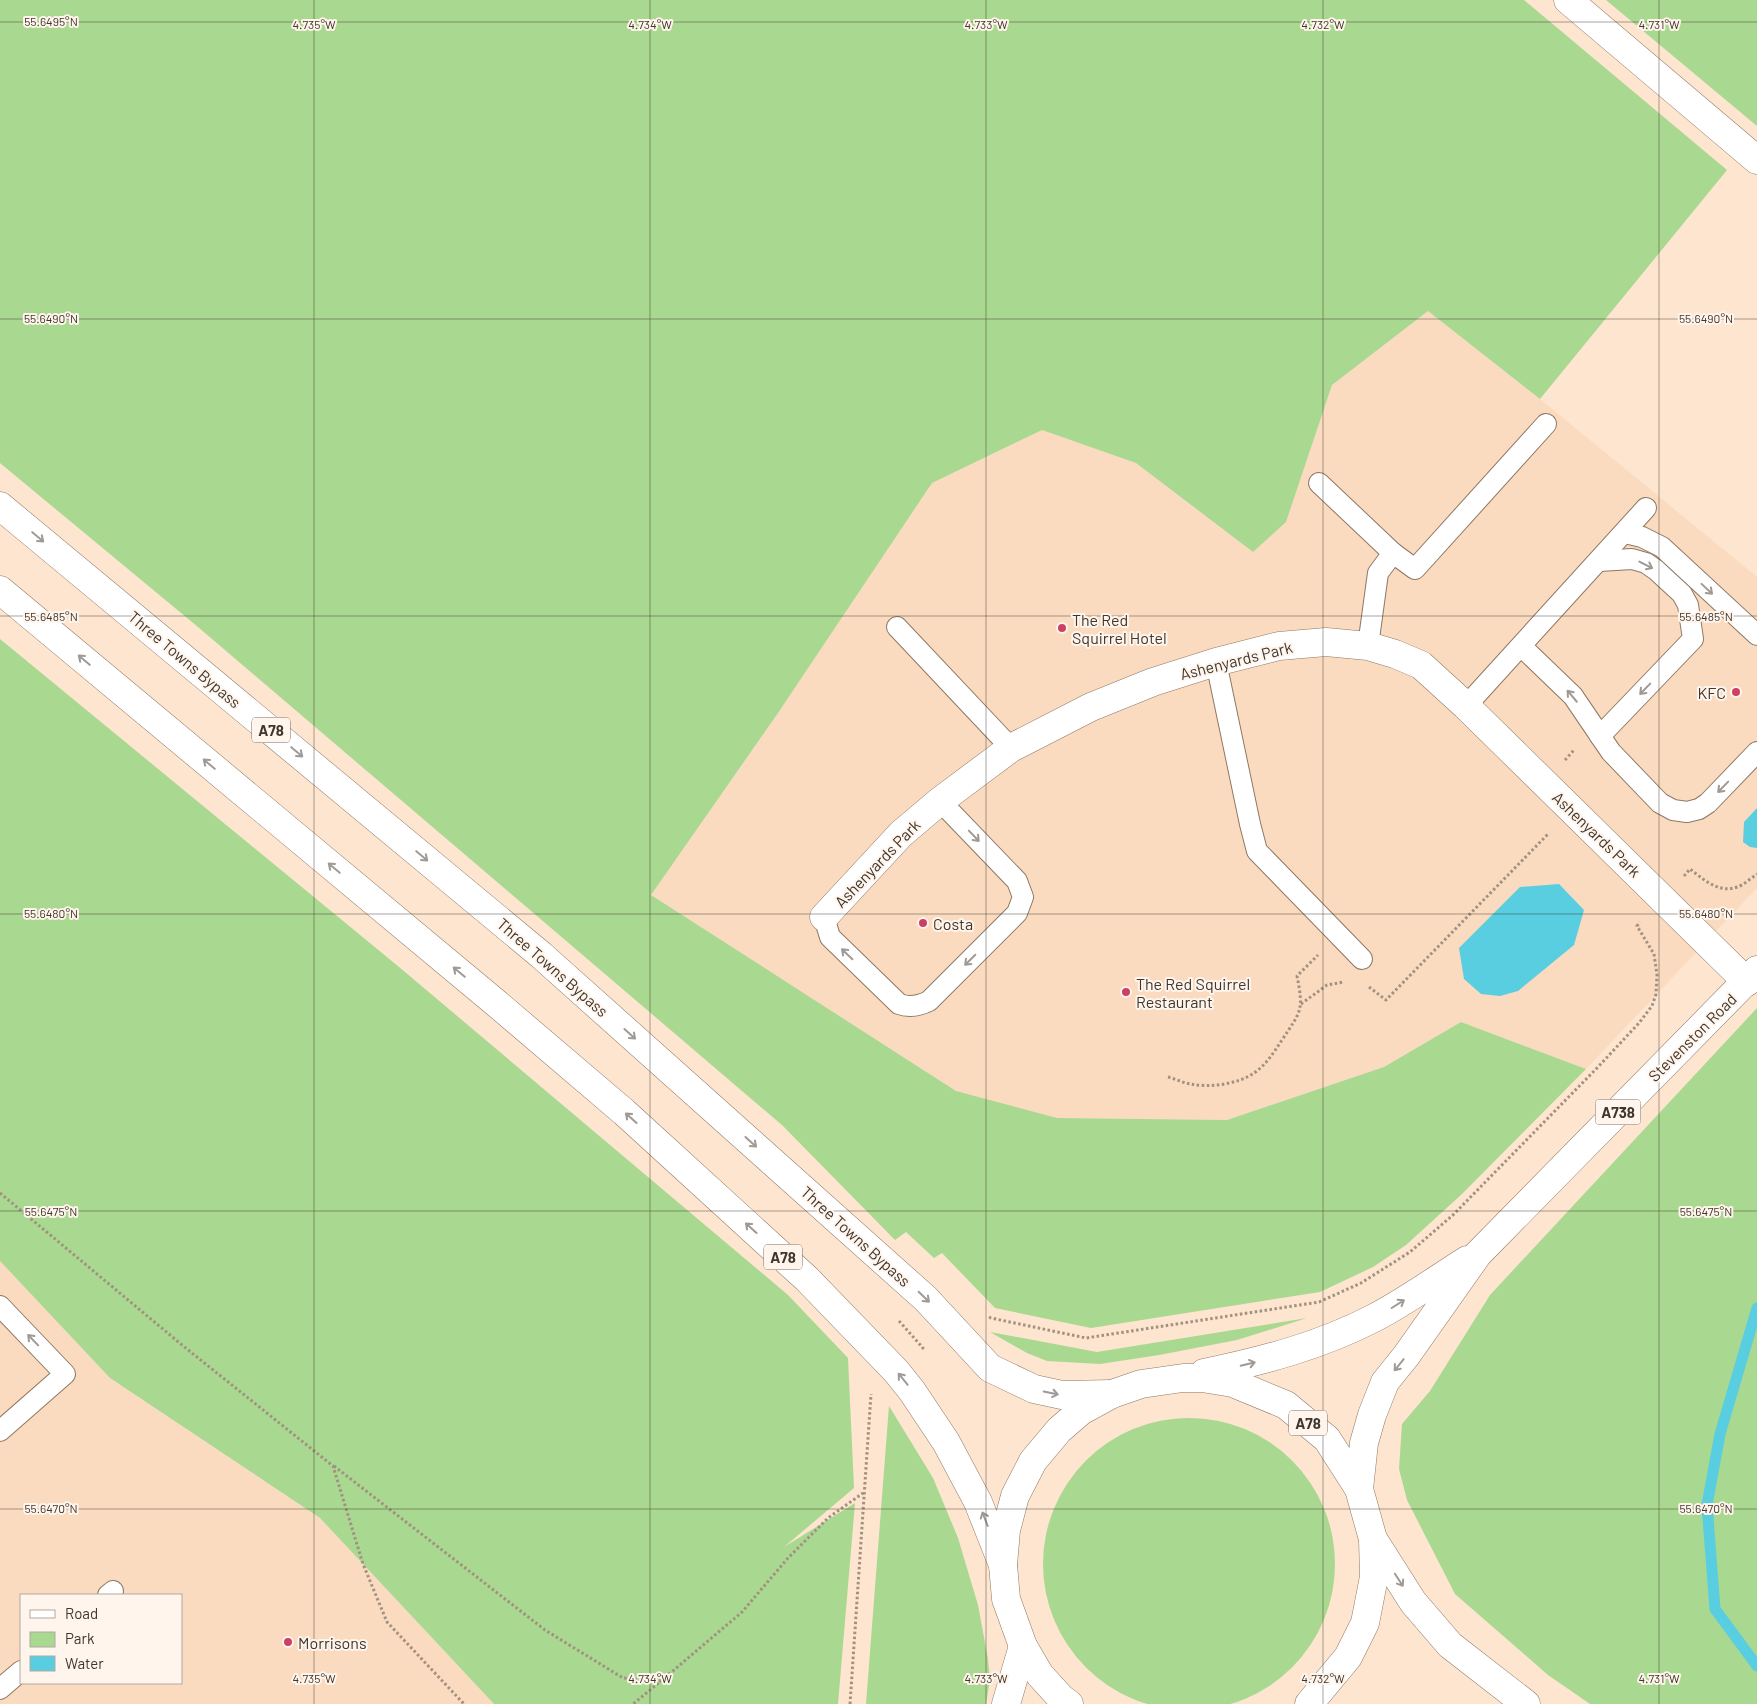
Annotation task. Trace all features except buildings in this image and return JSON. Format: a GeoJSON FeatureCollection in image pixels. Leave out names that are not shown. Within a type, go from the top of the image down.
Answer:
{"type":"FeatureCollection","features":[{"type":"Feature","properties":{"kind":"main road"},"geometry":{"type":"LineString","coordinates":[[1568,0],[1757,160]]}},
{"type":"Feature","properties":{"kind":"main road","name":"Three Towns Bypass"},"geometry":{"type":"LineString","coordinates":[[0,506],[541,955],[926,1299],[990,1368],[1034,1389],[1062,1395],[1112,1394]]}},
{"type":"Feature","properties":{"kind":"main road","name":"A78"},"geometry":{"type":"LineString","coordinates":[[0,590],[624,1112],[807,1279],[896,1371],[912,1391],[946,1442],[978,1502],[1003,1565]]}},
{"type":"Feature","properties":{"kind":"main road","name":"Ashenyards Park"},"geometry":{"type":"LineString","coordinates":[[824,918],[901,834],[1011,748],[1091,707],[1153,682],[1216,662],[1279,646],[1326,642],[1368,646],[1396,654],[1421,665],[1466,706],[1663,898],[1752,976]]}},
{"type":"Feature","properties":{"kind":"main road","name":"Stevenston Road"},"geometry":{"type":"LineString","coordinates":[[1478,1254],[1752,976]]}},
{"type":"Feature","properties":{"kind":"main road","name":"A738"},"geometry":{"type":"LineString","coordinates":[[1183,1378],[1273,1357],[1300,1349],[1343,1332],[1374,1318],[1478,1254]]}},
{"type":"Feature","properties":{"kind":"main road","name":"A738"},"geometry":{"type":"LineString","coordinates":[[1359,1489],[1364,1443],[1372,1415],[1385,1382],[1406,1356],[1478,1254]]}},
{"type":"Feature","properties":{"kind":"main road","name":"A78"},"geometry":{"type":"LineString","coordinates":[[1069,1704],[1040,1675],[1023,1646],[1006,1599],[1003,1565],[1006,1530],[1015,1496],[1033,1461],[1059,1430],[1081,1411],[1112,1394],[1141,1384],[1183,1378],[1202,1378],[1233,1383],[1286,1405],[1327,1439],[1359,1489],[1373,1539],[1374,1577],[1364,1623],[1348,1657],[1309,1704]]}},
{"type":"Feature","properties":{"kind":"main road","name":"A78"},"geometry":{"type":"LineString","coordinates":[[1373,1539],[1413,1602],[1450,1645],[1526,1704]]}},
{"type":"Feature","properties":{"kind":"main road"},"geometry":{"type":"LineString","coordinates":[[1006,1704],[1023,1646]]}},
{"type":"Feature","properties":{"kind":"lane"},"geometry":{"type":"LineString","coordinates":[[1319,483],[1393,553],[1415,570],[1546,424]]}},
{"type":"Feature","properties":{"kind":"lane"},"geometry":{"type":"LineString","coordinates":[[1466,706],[1646,508]]}},
{"type":"Feature","properties":{"kind":"lane"},"geometry":{"type":"LineString","coordinates":[[1624,533],[1642,537],[1662,548],[1757,635]]}},
{"type":"Feature","properties":{"kind":"lane"},"geometry":{"type":"LineString","coordinates":[[1368,646],[1378,573],[1393,553]]}},
{"type":"Feature","properties":{"kind":"lane"},"geometry":{"type":"LineString","coordinates":[[1599,560],[1632,559],[1646,563],[1656,570],[1682,594],[1688,605],[1693,639],[1600,736]]}},
{"type":"Feature","properties":{"kind":"lane"},"geometry":{"type":"LineString","coordinates":[[897,627],[1011,748]]}},
{"type":"Feature","properties":{"kind":"lane"},"geometry":{"type":"LineString","coordinates":[[1521,646],[1573,696],[1611,752],[1660,803],[1673,810],[1687,812],[1699,809],[1708,803],[1757,752]]}},
{"type":"Feature","properties":{"kind":"lane"},"geometry":{"type":"LineString","coordinates":[[1216,662],[1257,851],[1362,959]]}},
{"type":"Feature","properties":{"kind":"lane"},"geometry":{"type":"LineString","coordinates":[[824,918],[830,937],[899,1004],[906,1007],[929,1001],[1017,913],[1023,897],[1017,881],[940,802]]}},
{"type":"Feature","properties":{"kind":"lane"},"geometry":{"type":"LineString","coordinates":[[0,1306],[66,1374],[0,1431]]}},
{"type":"Feature","properties":{"kind":"lane"},"geometry":{"type":"LineString","coordinates":[[0,1689],[20,1672]]}},
{"type":"Feature","properties":{"kind":"path"},"geometry":{"type":"LineString","coordinates":[[1545,783],[1584,739],[1600,736]]}},
{"type":"Feature","properties":{"kind":"path"},"geometry":{"type":"LineString","coordinates":[[1366,986],[1386,1000],[1572,809]]}},
{"type":"Feature","properties":{"kind":"path"},"geometry":{"type":"LineString","coordinates":[[984,1311],[990,1318],[1086,1338],[1319,1302],[1361,1283],[1410,1252],[1453,1215],[1639,1023],[1652,1006],[1656,994],[1657,975],[1654,954],[1637,926],[1690,869],[1705,881],[1718,888],[1736,888],[1757,874]]}},
{"type":"Feature","properties":{"kind":"path"},"geometry":{"type":"LineString","coordinates":[[1168,1077],[1190,1084],[1206,1085],[1238,1080],[1254,1073],[1271,1056],[1299,1015],[1301,1004],[1297,976],[1338,934]]}},
{"type":"Feature","properties":{"kind":"path"},"geometry":{"type":"LineString","coordinates":[[1301,1004],[1327,985],[1348,981]]}},
{"type":"Feature","properties":{"kind":"path"},"geometry":{"type":"LineString","coordinates":[[0,1193],[174,1338],[333,1466],[545,1630],[622,1678],[661,1681]]}},
{"type":"Feature","properties":{"kind":"path"},"geometry":{"type":"LineString","coordinates":[[850,1704],[871,1394],[922,1348],[899,1321],[926,1299]]}},
{"type":"Feature","properties":{"kind":"path"},"geometry":{"type":"LineString","coordinates":[[333,1466],[363,1564],[387,1622],[464,1704]]}},
{"type":"Feature","properties":{"kind":"path"},"geometry":{"type":"LineString","coordinates":[[633,1704],[742,1612],[788,1558],[828,1518],[863,1492]]}},
{"type":"Feature","properties":{"kind":"shaded area"},"geometry":{"type":"Polygon","coordinates":[[[1428,311],[1540,399],[1757,577],[1757,888],[1586,1069],[1461,1022],[1384,1067],[1227,1120],[1057,1118],[956,1091],[651,895],[778,713],[932,483],[1042,430],[1136,463],[1253,552],[1286,522],[1332,385],[1428,311]]]}},
{"type":"Feature","properties":{"kind":"shaded area"},"geometry":{"type":"Polygon","coordinates":[[[0,1261],[110,1378],[320,1518],[494,1704],[0,1704],[0,1261]]]}},
{"type":"Feature","properties":{"kind":"green space"},"geometry":{"type":"Polygon","coordinates":[[[0,0],[1524,0],[1727,170],[1540,399],[1428,311],[1332,385],[1286,522],[1253,552],[1136,463],[1042,430],[932,483],[778,713],[651,895],[956,1091],[1057,1118],[1227,1120],[1384,1067],[1461,1022],[1586,1069],[1462,1194],[1406,1245],[1373,1267],[1320,1292],[1091,1328],[995,1308],[942,1253],[934,1258],[906,1232],[895,1240],[782,1125],[198,627],[0,463],[0,0]]]}},
{"type":"Feature","properties":{"kind":"green space"},"geometry":{"type":"Polygon","coordinates":[[[1606,0],[1757,0],[1757,126],[1606,0]]]}},
{"type":"Feature","properties":{"kind":"green space"},"geometry":{"type":"Polygon","coordinates":[[[0,639],[399,967],[788,1295],[848,1358],[854,1488],[784,1547],[855,1503],[838,1704],[494,1704],[320,1518],[110,1378],[0,1261],[0,639]]]}},
{"type":"Feature","properties":{"kind":"green space"},"geometry":{"type":"Polygon","coordinates":[[[1757,1008],[1757,1704],[1590,1704],[1548,1675],[1455,1594],[1407,1500],[1399,1469],[1402,1424],[1430,1391],[1490,1295],[1757,1008]]]}},
{"type":"Feature","properties":{"kind":"green space"},"geometry":{"type":"Polygon","coordinates":[[[1307,1318],[1237,1340],[1100,1364],[1047,1361],[1027,1353],[990,1332],[1097,1352],[1307,1318]]]}},
{"type":"Feature","properties":{"kind":"green space"},"geometry":{"type":"Polygon","coordinates":[[[889,1406],[933,1478],[958,1538],[978,1605],[988,1659],[990,1680],[986,1704],[866,1704],[889,1406]]]}},
{"type":"Feature","properties":{"kind":"green space"},"geometry":{"type":"Polygon","coordinates":[[[1175,1419],[1203,1419],[1231,1424],[1258,1435],[1282,1451],[1302,1471],[1318,1495],[1329,1522],[1334,1550],[1334,1578],[1329,1606],[1311,1645],[1282,1677],[1270,1686],[1245,1699],[1227,1705],[1151,1705],[1133,1699],[1108,1686],[1076,1657],[1067,1645],[1049,1606],[1044,1578],[1044,1550],[1049,1522],[1060,1495],[1076,1471],[1096,1451],[1120,1435],[1147,1424],[1175,1419]]]}},
{"type":"Feature","properties":{"kind":"water"},"geometry":{"type":"Polygon","coordinates":[[[1757,808],[1757,848],[1750,847],[1743,842],[1744,822],[1757,808]]]}},
{"type":"Feature","properties":{"kind":"water"},"geometry":{"type":"Polygon","coordinates":[[[1559,884],[1584,910],[1574,945],[1518,991],[1500,996],[1481,994],[1464,979],[1459,948],[1520,887],[1559,884]]]}},
{"type":"Feature","properties":{"kind":"waterway"},"geometry":{"type":"LineString","coordinates":[[1757,1308],[1720,1434],[1707,1505],[1715,1609],[1757,1666]]}},
{"type":"Feature","properties":{"kind":"place","name":"The Red Squirrel Hotel"},"geometry":{"type":"Point","coordinates":[1062,628]}},
{"type":"Feature","properties":{"kind":"place","name":"KFC"},"geometry":{"type":"Point","coordinates":[1736,692]}},
{"type":"Feature","properties":{"kind":"place","name":"Costa"},"geometry":{"type":"Point","coordinates":[923,923]}},
{"type":"Feature","properties":{"kind":"place","name":"The Red Squirrel Restaurant"},"geometry":{"type":"Point","coordinates":[1126,992]}},
{"type":"Feature","properties":{"kind":"place","name":"Morrisons"},"geometry":{"type":"Point","coordinates":[288,1642]}}]}
